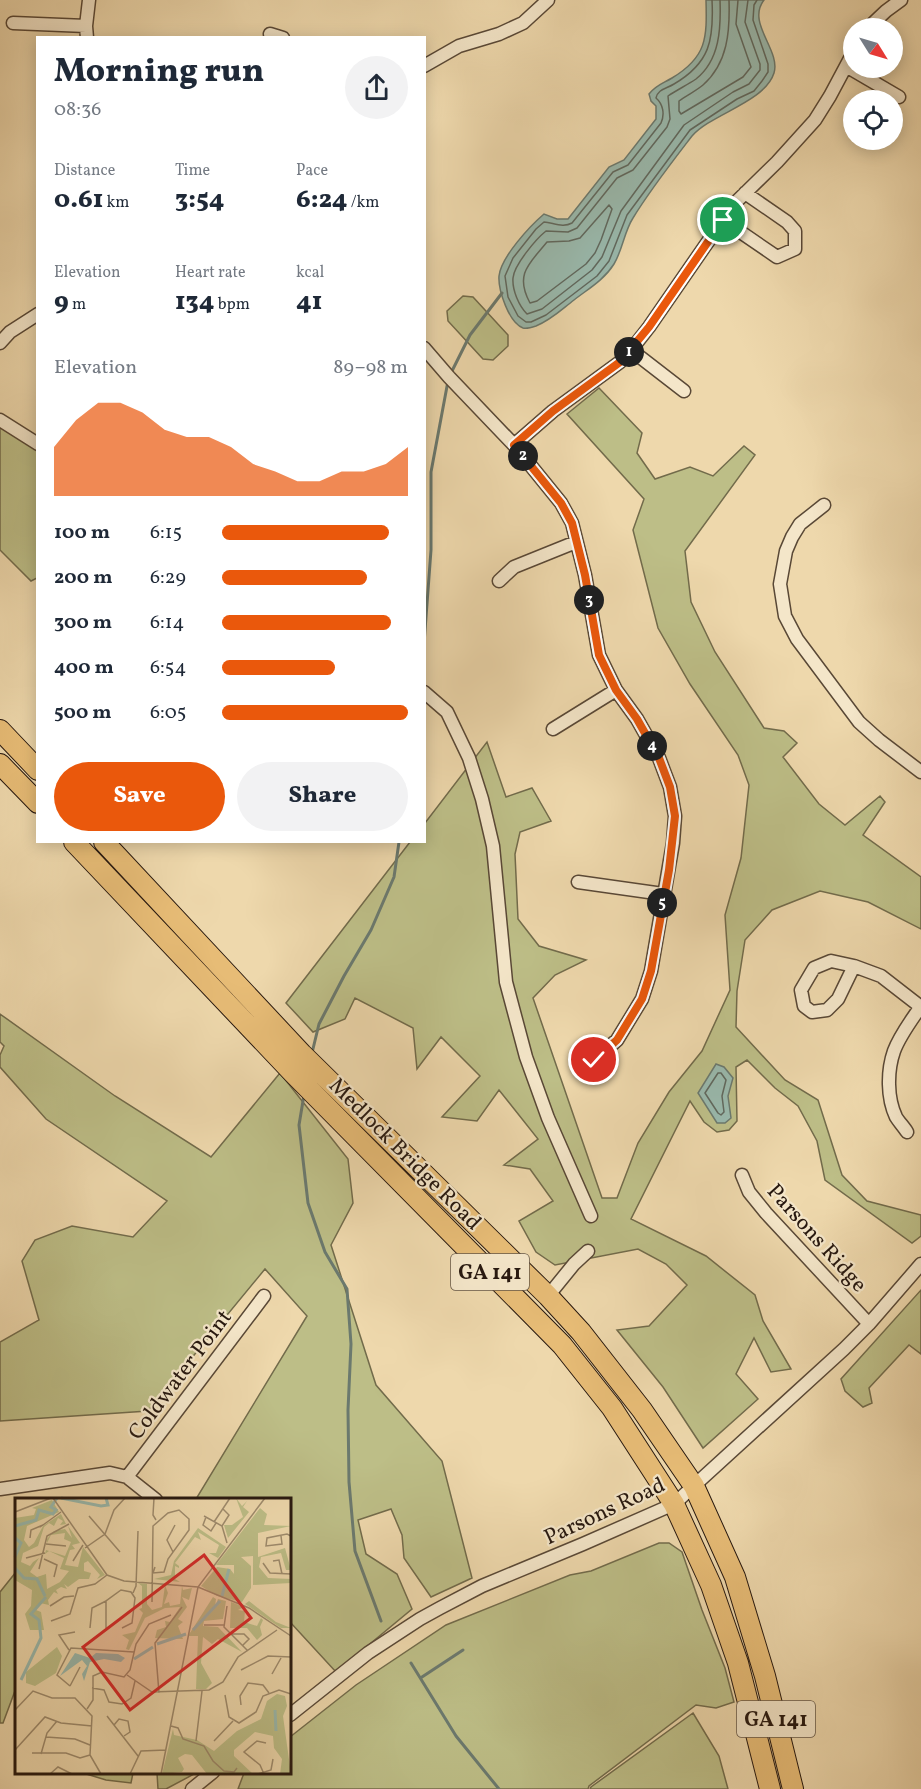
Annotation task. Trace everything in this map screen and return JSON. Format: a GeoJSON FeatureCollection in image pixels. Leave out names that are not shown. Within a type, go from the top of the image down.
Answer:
{"type":"FeatureCollection","features":[{"type":"Feature","properties":{"kind":"highway"},"geometry":{"type":"LineString","coordinates":[[0,730],[36,768]]}},
{"type":"Feature","properties":{"kind":"highway"},"geometry":{"type":"LineString","coordinates":[[0,764],[36,801]]}},
{"type":"Feature","properties":{"kind":"highway","name":"Medlock Bridge Road"},"geometry":{"type":"LineString","coordinates":[[75,843],[293,1073],[562,1345],[612,1408],[674,1504],[711,1585],[738,1663],[770,1789]]}},
{"type":"Feature","properties":{"kind":"highway","name":"Medlock Bridge Road"},"geometry":{"type":"LineString","coordinates":[[105,843],[302,1054],[548,1296],[581,1332],[642,1410],[694,1486],[735,1577],[765,1676],[793,1789]]}},
{"type":"Feature","properties":{"kind":"street"},"geometry":{"type":"LineString","coordinates":[[14,23],[87,32],[89,0]]}},
{"type":"Feature","properties":{"kind":"street"},"geometry":{"type":"LineString","coordinates":[[426,65],[459,46],[499,34],[523,23],[548,0]]}},
{"type":"Feature","properties":{"kind":"street"},"geometry":{"type":"LineString","coordinates":[[879,18],[901,0]]}},
{"type":"Feature","properties":{"kind":"street"},"geometry":{"type":"LineString","coordinates":[[270,33],[278,36]]}},
{"type":"Feature","properties":{"kind":"street"},"geometry":{"type":"LineString","coordinates":[[514,445],[553,411],[620,362],[631,350],[734,204],[815,120],[843,71]]}},
{"type":"Feature","properties":{"kind":"street"},"geometry":{"type":"LineString","coordinates":[[867,78],[887,90]]}},
{"type":"Feature","properties":{"kind":"street"},"geometry":{"type":"LineString","coordinates":[[723,220],[777,257],[795,249],[795,231],[787,222],[745,193]]}},
{"type":"Feature","properties":{"kind":"street"},"geometry":{"type":"LineString","coordinates":[[0,343],[10,332],[36,315]]}},
{"type":"Feature","properties":{"kind":"street"},"geometry":{"type":"LineString","coordinates":[[426,350],[514,445],[561,503],[572,523],[585,575],[599,655],[616,690],[637,719],[659,758],[670,787],[675,816],[673,843],[651,971],[642,999],[617,1040],[594,1060]]}},
{"type":"Feature","properties":{"kind":"street"},"geometry":{"type":"LineString","coordinates":[[631,350],[684,391]]}},
{"type":"Feature","properties":{"kind":"street"},"geometry":{"type":"LineString","coordinates":[[0,420],[36,443]]}},
{"type":"Feature","properties":{"kind":"street"},"geometry":{"type":"LineString","coordinates":[[824,506],[800,524],[786,551],[780,584],[785,616],[797,639],[859,722],[921,772]]}},
{"type":"Feature","properties":{"kind":"street"},"geometry":{"type":"LineString","coordinates":[[499,581],[514,567],[576,542]]}},
{"type":"Feature","properties":{"kind":"street"},"geometry":{"type":"LineString","coordinates":[[553,729],[616,690]]}},
{"type":"Feature","properties":{"kind":"street"},"geometry":{"type":"LineString","coordinates":[[426,694],[447,712],[472,769],[493,846],[506,982],[526,1057],[591,1216]]}},
{"type":"Feature","properties":{"kind":"street"},"geometry":{"type":"LineString","coordinates":[[578,882],[663,894]]}},
{"type":"Feature","properties":{"kind":"street"},"geometry":{"type":"LineString","coordinates":[[854,966],[838,999],[826,1010],[812,1012],[804,1006],[801,990],[814,968],[831,961],[854,966],[881,976],[921,1007],[903,1033],[893,1053],[890,1078],[889,1095],[896,1117],[908,1132]]}},
{"type":"Feature","properties":{"kind":"street","name":"Parsons Ridge"},"geometry":{"type":"LineString","coordinates":[[742,1175],[748,1192],[869,1324]]}},
{"type":"Feature","properties":{"kind":"street"},"geometry":{"type":"LineString","coordinates":[[548,1296],[574,1264],[588,1251]]}},
{"type":"Feature","properties":{"kind":"street","name":"Parsons Road"},"geometry":{"type":"LineString","coordinates":[[291,1714],[368,1653],[440,1608],[482,1586],[571,1550],[674,1504],[869,1324],[921,1264]]}},
{"type":"Feature","properties":{"kind":"street","name":"Coldwater Point"},"geometry":{"type":"LineString","coordinates":[[127,1477],[264,1296]]}},
{"type":"Feature","properties":{"kind":"street"},"geometry":{"type":"LineString","coordinates":[[0,1489],[110,1473],[127,1477],[153,1498]]}},
{"type":"Feature","properties":{"kind":"street"},"geometry":{"type":"LineString","coordinates":[[192,1789],[212,1774]]}},
{"type":"Feature","properties":{"kind":"green space"},"geometry":{"type":"Polygon","coordinates":[[[463,296],[473,297],[508,335],[508,346],[493,360],[483,359],[448,321],[447,311],[463,296]]]}},
{"type":"Feature","properties":{"kind":"green space"},"geometry":{"type":"Polygon","coordinates":[[[599,388],[642,433],[637,453],[655,479],[690,467],[713,476],[744,446],[755,455],[685,551],[691,602],[715,652],[764,728],[784,731],[797,743],[783,757],[819,804],[845,825],[880,796],[885,802],[863,835],[921,877],[921,929],[868,902],[820,891],[772,910],[745,940],[737,991],[736,1027],[785,1080],[818,1100],[842,1175],[867,1201],[921,1215],[921,1236],[912,1243],[825,1180],[817,1141],[798,1106],[775,1088],[747,1060],[736,1067],[737,1121],[729,1130],[717,1132],[704,1122],[690,1101],[631,1219],[706,1256],[755,1295],[763,1321],[791,1369],[771,1372],[754,1338],[736,1374],[758,1399],[703,1448],[663,1387],[617,1330],[649,1326],[687,1285],[666,1264],[638,1249],[555,1265],[536,1252],[519,1221],[553,1201],[530,1169],[504,1165],[538,1139],[499,1090],[477,1121],[442,1117],[480,1076],[441,1037],[417,1069],[413,1028],[355,998],[345,1019],[313,1032],[286,1003],[409,843],[426,843],[426,822],[487,742],[506,797],[532,788],[551,821],[520,832],[515,854],[518,919],[539,946],[586,960],[555,975],[533,998],[602,1198],[617,1198],[638,1143],[669,1092],[702,1051],[730,990],[725,915],[741,858],[749,785],[738,755],[690,684],[658,628],[633,530],[644,499],[567,414],[599,388]]]}},
{"type":"Feature","properties":{"kind":"green space"},"geometry":{"type":"Polygon","coordinates":[[[0,427],[36,449],[36,578],[31,581],[0,550],[0,427]]]}},
{"type":"Feature","properties":{"kind":"green space"},"geometry":{"type":"Polygon","coordinates":[[[0,1014],[115,1096],[211,1157],[280,1073],[348,1159],[353,1203],[331,1245],[376,1385],[442,1461],[472,1578],[431,1597],[404,1558],[402,1535],[391,1509],[358,1520],[366,1554],[397,1574],[412,1609],[336,1672],[291,1623],[291,1498],[197,1498],[307,1316],[265,1269],[148,1411],[0,1421],[0,1342],[39,1320],[22,1261],[35,1240],[72,1226],[133,1237],[167,1201],[46,1119],[0,1067],[0,1055],[4,1046],[0,1042],[0,1014]]]}},
{"type":"Feature","properties":{"kind":"green space"},"geometry":{"type":"Polygon","coordinates":[[[921,1290],[921,1354],[909,1345],[869,1388],[872,1403],[863,1407],[845,1391],[841,1379],[921,1290]]]}},
{"type":"Feature","properties":{"kind":"green space"},"geometry":{"type":"Polygon","coordinates":[[[659,1543],[669,1543],[682,1552],[725,1668],[734,1702],[716,1708],[696,1705],[588,1789],[238,1789],[244,1774],[291,1774],[291,1736],[356,1685],[446,1625],[570,1575],[591,1571],[659,1543]]]}},
{"type":"Feature","properties":{"kind":"green space"},"geometry":{"type":"Polygon","coordinates":[[[15,1573],[15,1691],[3,1723],[0,1723],[0,1592],[15,1573]]]}},
{"type":"Feature","properties":{"kind":"green space"},"geometry":{"type":"Polygon","coordinates":[[[693,1713],[719,1756],[728,1789],[590,1789],[591,1787],[693,1713]]]}},
{"type":"Feature","properties":{"kind":"green space"},"geometry":{"type":"Polygon","coordinates":[[[86,1774],[133,1774],[131,1783],[106,1780],[86,1774]]]}},
{"type":"Feature","properties":{"kind":"green space"},"geometry":{"type":"Polygon","coordinates":[[[157,1774],[194,1774],[166,1789],[158,1789],[157,1774]]]}},
{"type":"Feature","properties":{"kind":"water"},"geometry":{"type":"Polygon","coordinates":[[[706,0],[764,0],[759,18],[775,64],[769,83],[749,100],[712,121],[692,136],[633,218],[617,258],[606,275],[551,318],[536,326],[523,328],[513,320],[509,313],[499,282],[501,268],[510,251],[544,214],[557,219],[568,219],[609,167],[624,160],[656,119],[656,106],[649,94],[684,70],[698,54],[705,36],[706,0]]]}},
{"type":"Feature","properties":{"kind":"water"},"geometry":{"type":"Polygon","coordinates":[[[716,1064],[724,1067],[733,1078],[728,1096],[731,1118],[725,1123],[717,1123],[698,1093],[716,1064]]]}},
{"type":"Feature","properties":{"kind":"waterway"},"geometry":{"type":"LineString","coordinates":[[450,375],[470,335],[502,293]]}},
{"type":"Feature","properties":{"kind":"waterway"},"geometry":{"type":"LineString","coordinates":[[426,617],[431,550],[431,472],[448,381]]}},
{"type":"Feature","properties":{"kind":"waterway"},"geometry":{"type":"LineString","coordinates":[[312,1053],[319,1024],[371,930],[394,877],[399,843]]}},
{"type":"Feature","properties":{"kind":"waterway"},"geometry":{"type":"LineString","coordinates":[[304,1095],[299,1125],[308,1203],[325,1252],[347,1289],[351,1344],[348,1410],[349,1482],[355,1551],[381,1621]]}},
{"type":"Feature","properties":{"kind":"waterway"},"geometry":{"type":"LineString","coordinates":[[422,1677],[463,1650]]}},
{"type":"Feature","properties":{"kind":"waterway"},"geometry":{"type":"LineString","coordinates":[[411,1663],[456,1736],[499,1789]]}},
{"type":"Feature","properties":{"kind":"route"},"geometry":{"type":"LineString","coordinates":[[594,1060],[617,1040],[642,999],[651,971],[669,870],[675,816],[670,787],[659,758],[637,719],[616,690],[599,655],[585,575],[572,523],[561,503],[514,445],[553,411],[620,362],[649,327],[723,220]]}}]}
